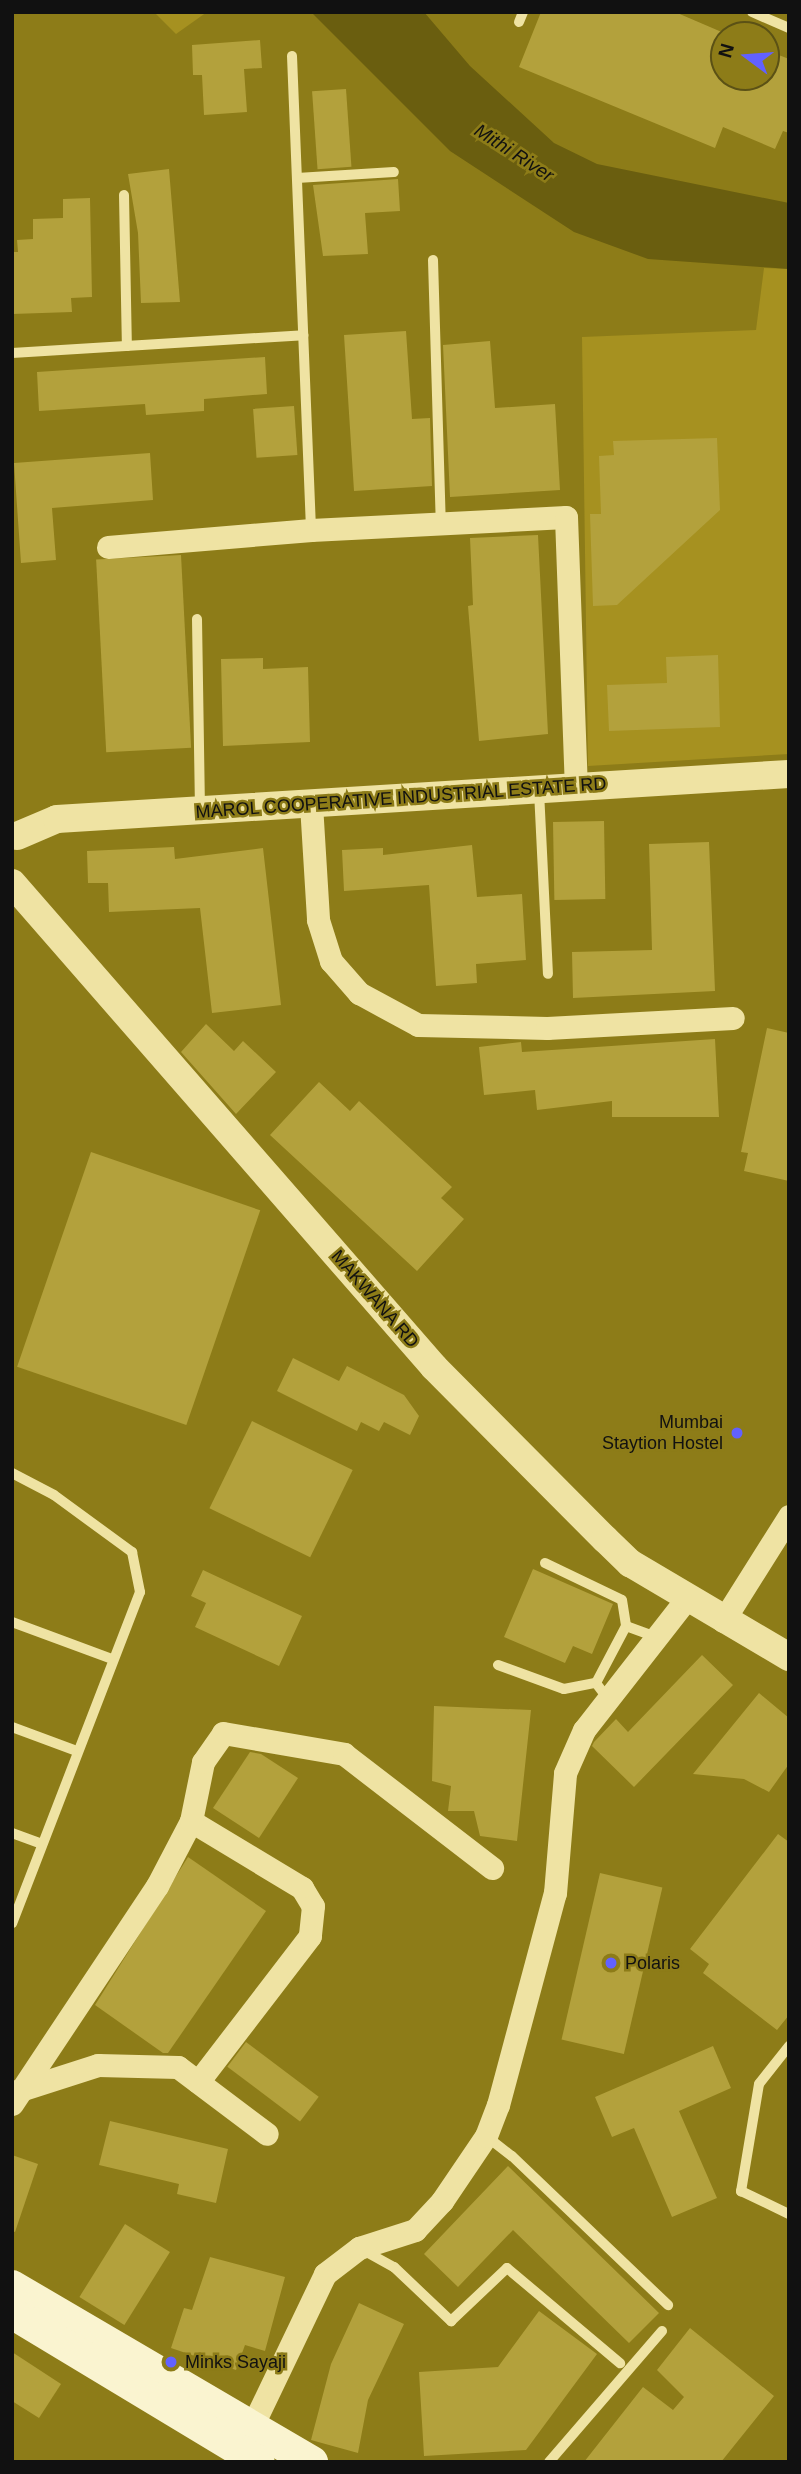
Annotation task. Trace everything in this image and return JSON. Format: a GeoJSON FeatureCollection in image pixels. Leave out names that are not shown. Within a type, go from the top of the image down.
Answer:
{"type":"FeatureCollection","features":[{"type":"Feature","properties":{"kind":"main road"},"geometry":{"type":"LineString","coordinates":[[12,2286],[250,2446]]}},
{"type":"Feature","properties":{"kind":"main road"},"geometry":{"type":"LineString","coordinates":[[12,2313],[250,2446],[312,2462]]}},
{"type":"Feature","properties":{"kind":"street"},"geometry":{"type":"LineString","coordinates":[[108,547],[311,530],[566,517],[576,787]]}},
{"type":"Feature","properties":{"kind":"street","name":"MAROL COOPERATIVE INDUSTRIAL ESTATE RD"},"geometry":{"type":"LineString","coordinates":[[15,832],[57,820],[789,774]]}},
{"type":"Feature","properties":{"kind":"street"},"geometry":{"type":"LineString","coordinates":[[311,804],[318,920],[331,961],[359,993],[418,1025],[547,1028],[733,1018]]}},
{"type":"Feature","properties":{"kind":"street"},"geometry":{"type":"LineString","coordinates":[[12,869],[18,860],[15,832]]}},
{"type":"Feature","properties":{"kind":"street","name":"MAKWANA RD"},"geometry":{"type":"LineString","coordinates":[[12,883],[434,1367],[631,1563],[789,1657]]}},
{"type":"Feature","properties":{"kind":"street"},"geometry":{"type":"LineString","coordinates":[[723,1620],[789,1516]]}},
{"type":"Feature","properties":{"kind":"street"},"geometry":{"type":"LineString","coordinates":[[250,2446],[325,2274],[359,2248],[415,2230],[442,2201],[486,2136],[555,1893],[565,1773],[602,1691],[656,1637],[687,1598]]}},
{"type":"Feature","properties":{"kind":"street"},"geometry":{"type":"LineString","coordinates":[[15,2096],[158,1886],[191,1821],[203,1762],[223,1733],[344,1754],[492,1868]]}},
{"type":"Feature","properties":{"kind":"street"},"geometry":{"type":"LineString","coordinates":[[191,1821],[302,1888],[313,1906],[310,1936],[198,2082]]}},
{"type":"Feature","properties":{"kind":"street"},"geometry":{"type":"LineString","coordinates":[[15,2096],[98,2065],[178,2067],[267,2134]]}},
{"type":"Feature","properties":{"kind":"lane"},"geometry":{"type":"LineString","coordinates":[[752,12],[789,28]]}},
{"type":"Feature","properties":{"kind":"lane"},"geometry":{"type":"LineString","coordinates":[[292,56],[311,530]]}},
{"type":"Feature","properties":{"kind":"lane"},"geometry":{"type":"LineString","coordinates":[[297,178],[394,172]]}},
{"type":"Feature","properties":{"kind":"lane"},"geometry":{"type":"LineString","coordinates":[[124,195],[127,346]]}},
{"type":"Feature","properties":{"kind":"lane"},"geometry":{"type":"LineString","coordinates":[[433,260],[441,523]]}},
{"type":"Feature","properties":{"kind":"lane"},"geometry":{"type":"LineString","coordinates":[[12,353],[303,335]]}},
{"type":"Feature","properties":{"kind":"lane"},"geometry":{"type":"LineString","coordinates":[[197,619],[200,811]]}},
{"type":"Feature","properties":{"kind":"lane"},"geometry":{"type":"LineString","coordinates":[[539,789],[548,974]]}},
{"type":"Feature","properties":{"kind":"lane"},"geometry":{"type":"LineString","coordinates":[[12,1473],[54,1495],[132,1552],[140,1592],[12,1923]]}},
{"type":"Feature","properties":{"kind":"lane"},"geometry":{"type":"LineString","coordinates":[[498,1665],[564,1689],[602,1691],[626,1626],[622,1600],[545,1563]]}},
{"type":"Feature","properties":{"kind":"lane"},"geometry":{"type":"LineString","coordinates":[[12,1622],[112,1659]]}},
{"type":"Feature","properties":{"kind":"lane"},"geometry":{"type":"LineString","coordinates":[[626,1626],[656,1637]]}},
{"type":"Feature","properties":{"kind":"lane"},"geometry":{"type":"LineString","coordinates":[[12,1727],[77,1751]]}},
{"type":"Feature","properties":{"kind":"lane"},"geometry":{"type":"LineString","coordinates":[[12,1833],[42,1844]]}},
{"type":"Feature","properties":{"kind":"lane"},"geometry":{"type":"LineString","coordinates":[[789,2046],[759,2084],[741,2191],[789,2214]]}},
{"type":"Feature","properties":{"kind":"lane"},"geometry":{"type":"LineString","coordinates":[[486,2136],[512,2156],[668,2305]]}},
{"type":"Feature","properties":{"kind":"lane"},"geometry":{"type":"LineString","coordinates":[[359,2248],[394,2267],[451,2320],[507,2268],[620,2363]]}},
{"type":"Feature","properties":{"kind":"lane"},"geometry":{"type":"LineString","coordinates":[[549,2462],[662,2331]]}},
{"type":"Feature","properties":{"kind":"shaded area"},"geometry":{"type":"Polygon","coordinates":[[[154,12],[207,12],[176,34],[154,12]]]}},
{"type":"Feature","properties":{"kind":"shaded area"},"geometry":{"type":"Polygon","coordinates":[[[764,268],[789,269],[789,754],[588,766],[582,337],[756,330],[764,268]]]}},
{"type":"Feature","properties":{"kind":"water","name":"Mithi River"},"geometry":{"type":"Polygon","coordinates":[[[311,12],[424,12],[470,66],[554,143],[597,164],[789,203],[789,269],[648,259],[574,232],[450,151],[311,12]]]}},
{"type":"Feature","properties":{"kind":"building"},"geometry":{"type":"Polygon","coordinates":[[[541,12],[675,12],[710,27],[710,91],[780,91],[780,55],[789,59],[789,133],[783,131],[775,149],[723,127],[715,148],[519,67],[541,12]]]}},
{"type":"Feature","properties":{"kind":"building"},"geometry":{"type":"Polygon","coordinates":[[[260,40],[262,68],[244,69],[247,112],[204,115],[202,75],[193,75],[192,45],[260,40]]]}},
{"type":"Feature","properties":{"kind":"building"},"geometry":{"type":"Polygon","coordinates":[[[346,89],[351,167],[318,169],[312,91],[346,89]]]}},
{"type":"Feature","properties":{"kind":"building"},"geometry":{"type":"Polygon","coordinates":[[[169,169],[180,302],[141,303],[138,233],[128,174],[169,169]]]}},
{"type":"Feature","properties":{"kind":"building"},"geometry":{"type":"Polygon","coordinates":[[[398,179],[400,211],[365,213],[368,254],[323,256],[313,185],[398,179]]]}},
{"type":"Feature","properties":{"kind":"building"},"geometry":{"type":"Polygon","coordinates":[[[90,198],[92,297],[71,298],[72,312],[12,314],[12,252],[18,252],[17,240],[33,239],[33,219],[63,218],[63,199],[90,198]]]}},
{"type":"Feature","properties":{"kind":"building"},"geometry":{"type":"Polygon","coordinates":[[[406,331],[412,419],[430,418],[432,486],[354,491],[344,335],[406,331]]]}},
{"type":"Feature","properties":{"kind":"building"},"geometry":{"type":"Polygon","coordinates":[[[490,341],[495,408],[555,404],[560,490],[450,497],[443,345],[490,341]]]}},
{"type":"Feature","properties":{"kind":"building"},"geometry":{"type":"Polygon","coordinates":[[[265,357],[267,394],[204,399],[204,411],[146,415],[145,404],[39,411],[37,372],[265,357]]]}},
{"type":"Feature","properties":{"kind":"building"},"geometry":{"type":"Polygon","coordinates":[[[294,406],[297,455],[257,458],[253,409],[294,406]]]}},
{"type":"Feature","properties":{"kind":"building"},"geometry":{"type":"Polygon","coordinates":[[[717,438],[720,510],[617,605],[593,606],[590,514],[601,514],[599,456],[614,455],[613,441],[717,438]]]}},
{"type":"Feature","properties":{"kind":"building"},"geometry":{"type":"Polygon","coordinates":[[[150,453],[153,500],[52,508],[56,560],[21,563],[14,463],[150,453]]]}},
{"type":"Feature","properties":{"kind":"building"},"geometry":{"type":"Polygon","coordinates":[[[538,535],[548,734],[479,741],[468,606],[473,605],[470,538],[538,535]]]}},
{"type":"Feature","properties":{"kind":"building"},"geometry":{"type":"Polygon","coordinates":[[[181,555],[191,748],[106,752],[96,559],[181,555]]]}},
{"type":"Feature","properties":{"kind":"building"},"geometry":{"type":"Polygon","coordinates":[[[718,655],[720,727],[609,731],[607,685],[667,683],[666,657],[718,655]]]}},
{"type":"Feature","properties":{"kind":"building"},"geometry":{"type":"Polygon","coordinates":[[[263,658],[263,669],[308,667],[310,742],[223,746],[221,659],[263,658]]]}},
{"type":"Feature","properties":{"kind":"building"},"geometry":{"type":"Polygon","coordinates":[[[604,821],[605,899],[554,900],[553,822],[604,821]]]}},
{"type":"Feature","properties":{"kind":"building"},"geometry":{"type":"Polygon","coordinates":[[[709,842],[715,991],[573,998],[572,952],[652,950],[649,844],[709,842]]]}},
{"type":"Feature","properties":{"kind":"building"},"geometry":{"type":"Polygon","coordinates":[[[472,845],[477,897],[522,894],[526,960],[476,964],[477,983],[436,986],[429,885],[344,891],[342,850],[383,848],[383,855],[472,845]]]}},
{"type":"Feature","properties":{"kind":"building"},"geometry":{"type":"Polygon","coordinates":[[[174,847],[175,859],[263,848],[281,1005],[212,1013],[200,908],[109,912],[108,883],[88,883],[87,851],[174,847]]]}},
{"type":"Feature","properties":{"kind":"building"},"geometry":{"type":"Polygon","coordinates":[[[206,1024],[234,1051],[243,1041],[276,1072],[236,1114],[181,1052],[206,1024]]]}},
{"type":"Feature","properties":{"kind":"building"},"geometry":{"type":"Polygon","coordinates":[[[767,1028],[789,1033],[789,1181],[744,1171],[748,1153],[741,1152],[767,1028]]]}},
{"type":"Feature","properties":{"kind":"building"},"geometry":{"type":"Polygon","coordinates":[[[715,1039],[719,1117],[612,1117],[612,1101],[537,1110],[535,1090],[484,1095],[479,1047],[521,1042],[522,1052],[715,1039]]]}},
{"type":"Feature","properties":{"kind":"building"},"geometry":{"type":"Polygon","coordinates":[[[319,1082],[350,1111],[359,1101],[452,1187],[441,1198],[464,1219],[417,1271],[270,1135],[319,1082]]]}},
{"type":"Feature","properties":{"kind":"building"},"geometry":{"type":"Polygon","coordinates":[[[91,1152],[260,1210],[186,1425],[17,1367],[91,1152]]]}},
{"type":"Feature","properties":{"kind":"building"},"geometry":{"type":"Polygon","coordinates":[[[293,1358],[339,1381],[347,1366],[404,1395],[419,1416],[410,1435],[384,1422],[379,1431],[361,1422],[357,1431],[277,1391],[293,1358]]]}},
{"type":"Feature","properties":{"kind":"building"},"geometry":{"type":"Polygon","coordinates":[[[252,1421],[353,1470],[310,1557],[209,1508],[252,1421]]]}},
{"type":"Feature","properties":{"kind":"building"},"geometry":{"type":"Polygon","coordinates":[[[533,1569],[613,1604],[592,1654],[573,1646],[565,1663],[504,1637],[533,1569]]]}},
{"type":"Feature","properties":{"kind":"building"},"geometry":{"type":"Polygon","coordinates":[[[203,1570],[302,1616],[279,1666],[195,1627],[206,1603],[191,1596],[203,1570]]]}},
{"type":"Feature","properties":{"kind":"building"},"geometry":{"type":"Polygon","coordinates":[[[702,1655],[733,1685],[634,1787],[592,1746],[594,1742],[616,1719],[628,1732],[702,1655]]]}},
{"type":"Feature","properties":{"kind":"building"},"geometry":{"type":"Polygon","coordinates":[[[759,1693],[789,1718],[789,1764],[769,1792],[744,1779],[693,1774],[759,1693]]]}},
{"type":"Feature","properties":{"kind":"building"},"geometry":{"type":"Polygon","coordinates":[[[434,1706],[531,1710],[517,1841],[480,1836],[474,1811],[448,1811],[451,1786],[432,1781],[434,1706]]]}},
{"type":"Feature","properties":{"kind":"building"},"geometry":{"type":"Polygon","coordinates":[[[250,1752],[261,1754],[298,1778],[259,1838],[213,1808],[250,1752]]]}},
{"type":"Feature","properties":{"kind":"building"},"geometry":{"type":"Polygon","coordinates":[[[778,1834],[789,1842],[789,2015],[777,2030],[703,1973],[709,1964],[690,1949],[778,1834]]]}},
{"type":"Feature","properties":{"kind":"building"},"geometry":{"type":"Polygon","coordinates":[[[188,1857],[266,1911],[168,2053],[163,2053],[95,2005],[188,1857]]]}},
{"type":"Feature","properties":{"kind":"building","name":"Polaris"},"geometry":{"type":"Polygon","coordinates":[[[600,1873],[662,1887],[624,2054],[562,2040],[600,1873]]]}},
{"type":"Feature","properties":{"kind":"building"},"geometry":{"type":"Polygon","coordinates":[[[246,2042],[319,2097],[300,2122],[227,2067],[246,2042]]]}},
{"type":"Feature","properties":{"kind":"building"},"geometry":{"type":"Polygon","coordinates":[[[713,2046],[731,2088],[679,2111],[717,2198],[672,2217],[634,2128],[612,2137],[595,2097],[713,2046]]]}},
{"type":"Feature","properties":{"kind":"building"},"geometry":{"type":"Polygon","coordinates":[[[110,2121],[228,2149],[216,2203],[177,2194],[179,2184],[99,2165],[110,2121]]]}},
{"type":"Feature","properties":{"kind":"building"},"geometry":{"type":"Polygon","coordinates":[[[12,2155],[38,2164],[15,2232],[12,2231],[12,2155]]]}},
{"type":"Feature","properties":{"kind":"building"},"geometry":{"type":"Polygon","coordinates":[[[508,2166],[659,2313],[629,2343],[513,2230],[458,2287],[424,2254],[508,2166]]]}},
{"type":"Feature","properties":{"kind":"building"},"geometry":{"type":"Polygon","coordinates":[[[125,2224],[170,2252],[124,2325],[79,2297],[125,2224]]]}},
{"type":"Feature","properties":{"kind":"building"},"geometry":{"type":"Polygon","coordinates":[[[210,2257],[285,2277],[265,2351],[245,2345],[236,2370],[171,2348],[184,2308],[192,2310],[210,2257]]]}},
{"type":"Feature","properties":{"kind":"building"},"geometry":{"type":"Polygon","coordinates":[[[359,2303],[404,2324],[368,2400],[358,2453],[311,2440],[331,2364],[359,2303]]]}},
{"type":"Feature","properties":{"kind":"building"},"geometry":{"type":"Polygon","coordinates":[[[539,2311],[597,2354],[526,2450],[424,2456],[419,2372],[498,2367],[539,2311]]]}},
{"type":"Feature","properties":{"kind":"building"},"geometry":{"type":"Polygon","coordinates":[[[690,2328],[774,2396],[721,2462],[584,2462],[643,2387],[673,2410],[684,2397],[657,2370],[690,2328]]]}},
{"type":"Feature","properties":{"kind":"building"},"geometry":{"type":"Polygon","coordinates":[[[12,2352],[61,2384],[39,2418],[12,2401],[12,2352]]]}},
{"type":"Feature","properties":{"kind":"place","name":"Mumbai Staytion Hostel"},"geometry":{"type":"Point","coordinates":[737,1433]}},
{"type":"Feature","properties":{"kind":"place","name":"Polaris"},"geometry":{"type":"Point","coordinates":[611,1963]}},
{"type":"Feature","properties":{"kind":"place","name":"Minks Sayaji"},"geometry":{"type":"Point","coordinates":[171,2362]}}]}
